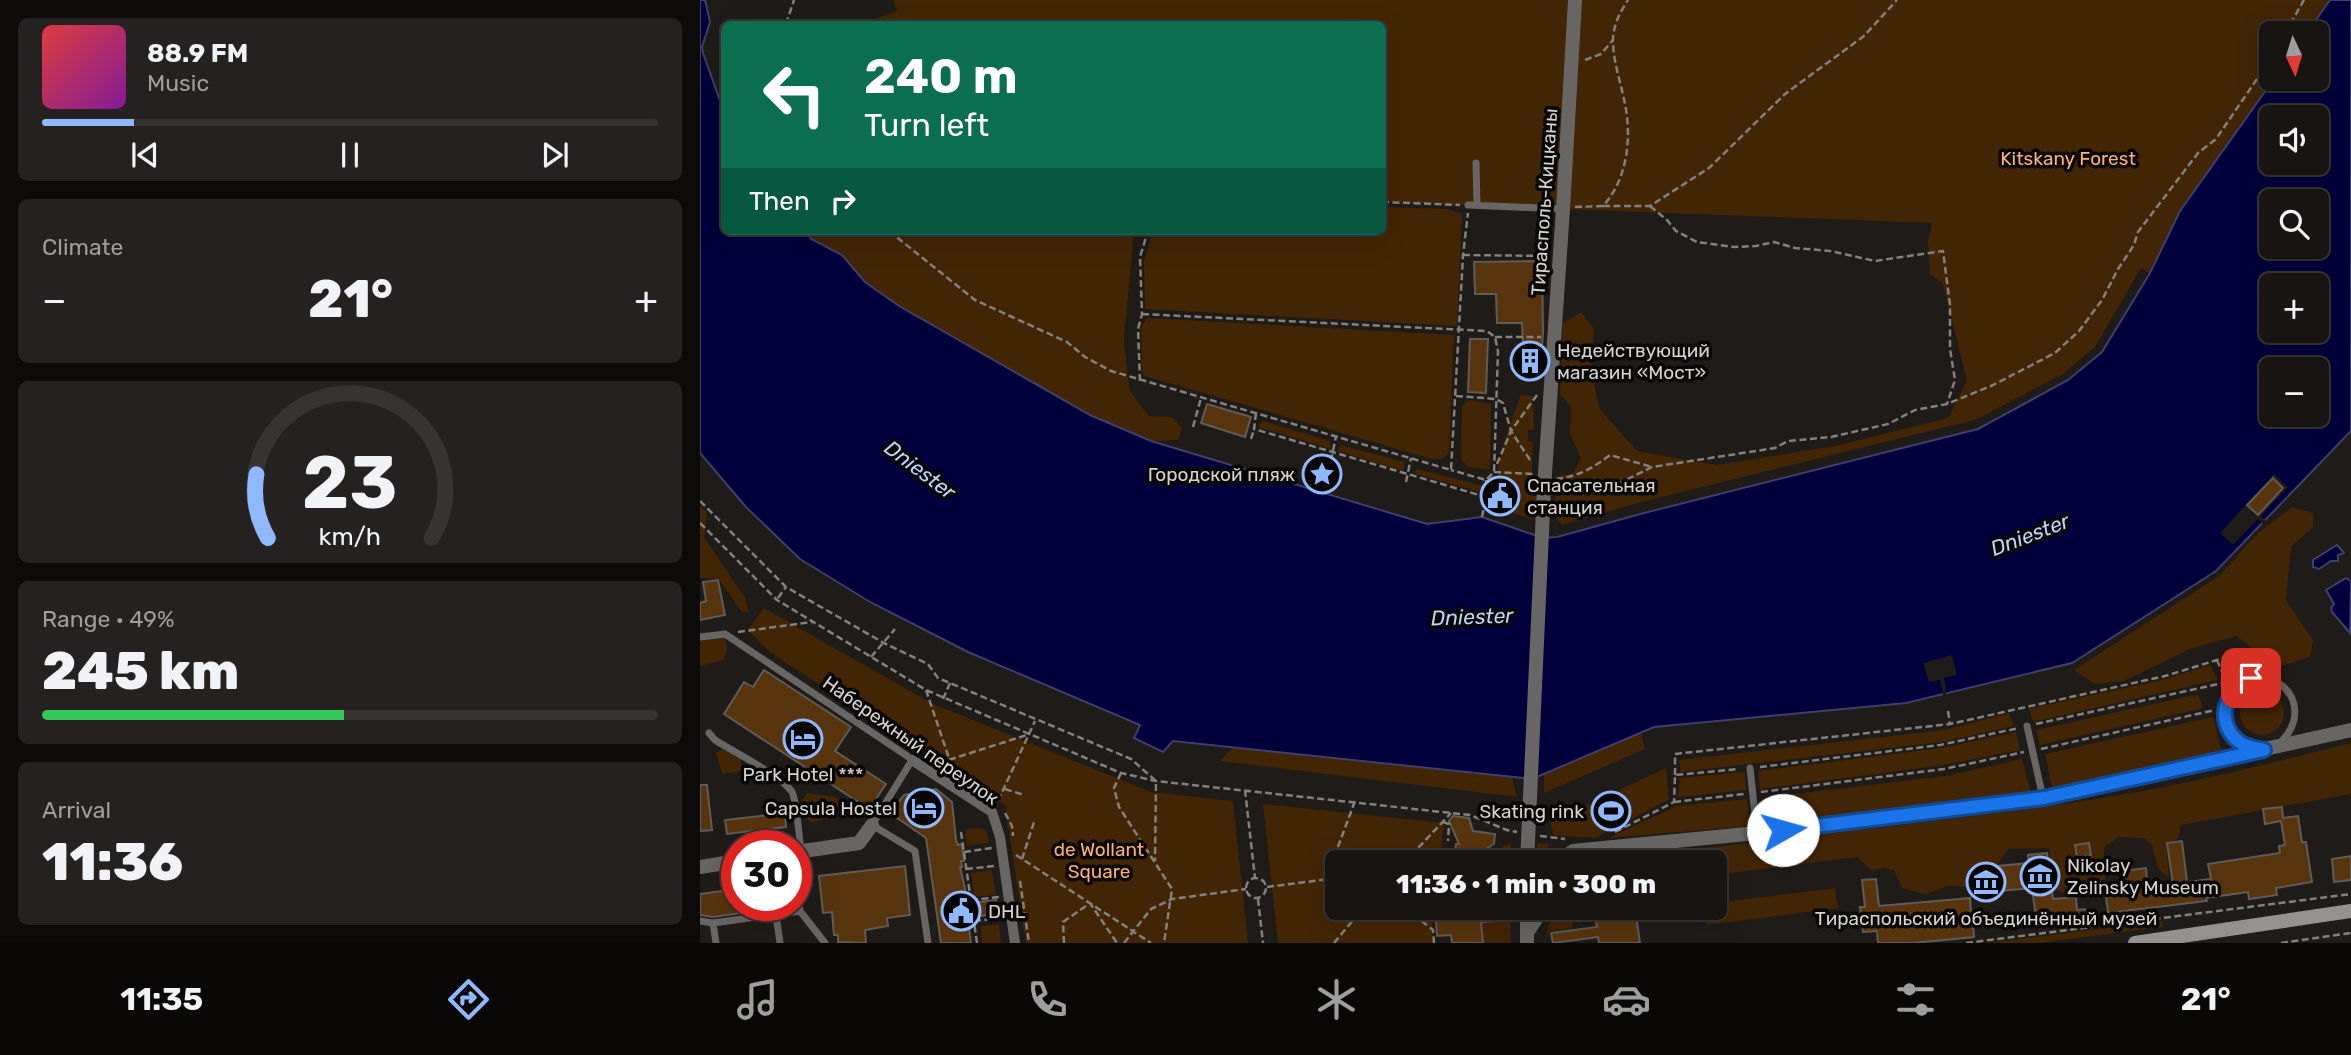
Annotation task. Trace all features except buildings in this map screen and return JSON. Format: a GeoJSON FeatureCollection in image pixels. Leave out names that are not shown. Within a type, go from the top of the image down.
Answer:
{"type":"FeatureCollection","features":[{"type":"Feature","properties":{"kind":"main road"},"geometry":{"type":"LineString","coordinates":[[2144,942],[2351,911]]}},
{"type":"Feature","properties":{"kind":"street","name":"Тирасполь-Кицканы"},"geometry":{"type":"LineString","coordinates":[[1527,850],[1544,488],[1575,0]]}},
{"type":"Feature","properties":{"kind":"street"},"geometry":{"type":"LineString","coordinates":[[1581,850],[1757,833],[2044,798],[2351,730]]}},
{"type":"Feature","properties":{"kind":"street","name":"Набережный переулок"},"geometry":{"type":"LineString","coordinates":[[912,760],[992,812],[1000,837],[1015,943]]}},
{"type":"Feature","properties":{"kind":"street"},"geometry":{"type":"LineString","coordinates":[[812,850],[859,843],[872,825]]}},
{"type":"Feature","properties":{"kind":"street"},"geometry":{"type":"LineString","coordinates":[[700,867],[721,864]]}},
{"type":"Feature","properties":{"kind":"street"},"geometry":{"type":"LineString","coordinates":[[1527,920],[1527,938]]}},
{"type":"Feature","properties":{"kind":"street"},"geometry":{"type":"LineString","coordinates":[[1527,938],[1537,920]]}},
{"type":"Feature","properties":{"kind":"lane"},"geometry":{"type":"LineString","coordinates":[[1476,163],[1473,205],[1563,208]]}},
{"type":"Feature","properties":{"kind":"lane"},"geometry":{"type":"LineString","coordinates":[[700,638],[725,634]]}},
{"type":"Feature","properties":{"kind":"lane","name":"Набережный переулок"},"geometry":{"type":"LineString","coordinates":[[725,634],[912,760]]}},
{"type":"Feature","properties":{"kind":"lane"},"geometry":{"type":"LineString","coordinates":[[2251,678],[2270,679],[2281,684],[2293,698],[2295,720],[2291,731],[2270,749],[2249,747],[2238,741],[2230,731],[2225,719],[2225,708],[2237,686],[2251,678]]}},
{"type":"Feature","properties":{"kind":"lane"},"geometry":{"type":"LineString","coordinates":[[2027,726],[2044,798]]}},
{"type":"Feature","properties":{"kind":"lane"},"geometry":{"type":"LineString","coordinates":[[709,733],[715,740],[769,773],[793,793],[797,830]]}},
{"type":"Feature","properties":{"kind":"lane"},"geometry":{"type":"LineString","coordinates":[[928,943],[915,851],[872,825],[912,760],[992,812]]}},
{"type":"Feature","properties":{"kind":"lane"},"geometry":{"type":"LineString","coordinates":[[1750,768],[1757,833]]}},
{"type":"Feature","properties":{"kind":"lane"},"geometry":{"type":"LineString","coordinates":[[700,921],[729,921]]}},
{"type":"Feature","properties":{"kind":"lane"},"geometry":{"type":"LineString","coordinates":[[777,921],[780,943]]}},
{"type":"Feature","properties":{"kind":"lane"},"geometry":{"type":"LineString","coordinates":[[808,921],[825,943]]}},
{"type":"Feature","properties":{"kind":"lane"},"geometry":{"type":"LineString","coordinates":[[713,923],[716,943]]}},
{"type":"Feature","properties":{"kind":"path"},"geometry":{"type":"LineString","coordinates":[[787,21],[794,0]]}},
{"type":"Feature","properties":{"kind":"path"},"geometry":{"type":"LineString","coordinates":[[1603,206],[1614,195],[1626,162],[1626,107],[1613,40],[1619,14],[1628,0]]}},
{"type":"Feature","properties":{"kind":"path"},"geometry":{"type":"LineString","coordinates":[[1563,208],[1650,206],[1709,168],[1785,94],[1864,36],[1897,0]]}},
{"type":"Feature","properties":{"kind":"path"},"geometry":{"type":"LineString","coordinates":[[2292,21],[2304,0]]}},
{"type":"Feature","properties":{"kind":"path"},"geometry":{"type":"LineString","coordinates":[[1571,62],[1601,54],[1613,40]]}},
{"type":"Feature","properties":{"kind":"path"},"geometry":{"type":"LineString","coordinates":[[1652,467],[1610,455],[1587,471],[1570,479],[1556,479],[1555,482],[1586,482],[1608,489],[1652,467],[1775,448],[1788,441],[1831,437],[1888,424],[1915,410],[1947,404],[1993,385],[2055,352],[2079,331],[2102,300],[2134,245],[2138,232],[2198,153],[2216,139],[2259,76]]}},
{"type":"Feature","properties":{"kind":"path"},"geometry":{"type":"LineString","coordinates":[[1386,202],[1473,205],[1463,255],[1451,470]]}},
{"type":"Feature","properties":{"kind":"path"},"geometry":{"type":"LineString","coordinates":[[1650,206],[1676,231],[1697,242],[1734,247],[1756,247],[1774,242],[1875,261],[1944,251],[1950,305],[1950,349],[1955,380],[1947,404]]}},
{"type":"Feature","properties":{"kind":"path"},"geometry":{"type":"LineString","coordinates":[[893,235],[975,300],[1067,342],[1085,357],[1111,371],[1486,480]]}},
{"type":"Feature","properties":{"kind":"path"},"geometry":{"type":"LineString","coordinates":[[1140,381],[1140,257],[1147,235]]}},
{"type":"Feature","properties":{"kind":"path"},"geometry":{"type":"LineString","coordinates":[[1463,255],[1548,256]]}},
{"type":"Feature","properties":{"kind":"path"},"geometry":{"type":"LineString","coordinates":[[1142,314],[1487,331],[1495,337],[1544,337]]}},
{"type":"Feature","properties":{"kind":"path"},"geometry":{"type":"LineString","coordinates":[[1494,470],[1498,351],[1495,337]]}},
{"type":"Feature","properties":{"kind":"path"},"geometry":{"type":"LineString","coordinates":[[1482,517],[1486,480],[1494,470],[1511,431],[1537,395]]}},
{"type":"Feature","properties":{"kind":"path"},"geometry":{"type":"LineString","coordinates":[[1456,396],[1496,399],[1503,403],[1511,431],[1534,466],[1533,474],[1494,470]]}},
{"type":"Feature","properties":{"kind":"path"},"geometry":{"type":"LineString","coordinates":[[1193,427],[1201,398]]}},
{"type":"Feature","properties":{"kind":"path"},"geometry":{"type":"LineString","coordinates":[[1251,439],[1256,413]]}},
{"type":"Feature","properties":{"kind":"path"},"geometry":{"type":"LineString","coordinates":[[1254,429],[1486,497]]}},
{"type":"Feature","properties":{"kind":"path"},"geometry":{"type":"LineString","coordinates":[[1331,461],[1336,436]]}},
{"type":"Feature","properties":{"kind":"path"},"geometry":{"type":"LineString","coordinates":[[1406,482],[1411,458]]}},
{"type":"Feature","properties":{"kind":"path"},"geometry":{"type":"LineString","coordinates":[[700,501],[786,587],[884,643],[928,664],[938,678],[1131,758],[1156,781],[1155,861]]}},
{"type":"Feature","properties":{"kind":"path"},"geometry":{"type":"LineString","coordinates":[[700,523],[777,600],[926,690],[1121,773],[1156,781],[1470,815],[1507,830]]}},
{"type":"Feature","properties":{"kind":"path"},"geometry":{"type":"LineString","coordinates":[[777,600],[786,587]]}},
{"type":"Feature","properties":{"kind":"path"},"geometry":{"type":"LineString","coordinates":[[725,634],[812,622]]}},
{"type":"Feature","properties":{"kind":"path"},"geometry":{"type":"LineString","coordinates":[[871,657],[895,629]]}},
{"type":"Feature","properties":{"kind":"path"},"geometry":{"type":"LineString","coordinates":[[1674,802],[1675,754],[1950,724],[2165,676],[2217,660],[2256,654],[2277,661]]}},
{"type":"Feature","properties":{"kind":"path"},"geometry":{"type":"LineString","coordinates":[[2217,660],[2226,681]]}},
{"type":"Feature","properties":{"kind":"path"},"geometry":{"type":"LineString","coordinates":[[1675,775],[1940,745],[2226,681],[2237,686]]}},
{"type":"Feature","properties":{"kind":"path"},"geometry":{"type":"LineString","coordinates":[[943,699],[950,683]]}},
{"type":"Feature","properties":{"kind":"path"},"geometry":{"type":"LineString","coordinates":[[926,690],[960,792]]}},
{"type":"Feature","properties":{"kind":"path"},"geometry":{"type":"LineString","coordinates":[[1597,848],[1597,841],[1674,802],[1944,769],[2225,708]]}},
{"type":"Feature","properties":{"kind":"path"},"geometry":{"type":"LineString","coordinates":[[1948,711],[1950,724]]}},
{"type":"Feature","properties":{"kind":"path"},"geometry":{"type":"LineString","coordinates":[[992,812],[1036,720]]}},
{"type":"Feature","properties":{"kind":"path"},"geometry":{"type":"LineString","coordinates":[[925,768],[1030,734]]}},
{"type":"Feature","properties":{"kind":"path"},"geometry":{"type":"LineString","coordinates":[[1121,773],[1115,788],[1119,807],[1172,889],[1164,943]]}},
{"type":"Feature","properties":{"kind":"path"},"geometry":{"type":"LineString","coordinates":[[1005,789],[1024,795]]}},
{"type":"Feature","properties":{"kind":"path"},"geometry":{"type":"LineString","coordinates":[[1245,790],[1255,878]]}},
{"type":"Feature","properties":{"kind":"path"},"geometry":{"type":"LineString","coordinates":[[1337,850],[1355,801]]}},
{"type":"Feature","properties":{"kind":"path"},"geometry":{"type":"LineString","coordinates":[[1416,850],[1451,813]]}},
{"type":"Feature","properties":{"kind":"path"},"geometry":{"type":"LineString","coordinates":[[1022,859],[1035,819]]}},
{"type":"Feature","properties":{"kind":"path"},"geometry":{"type":"LineString","coordinates":[[1443,822],[1449,824],[1448,841]]}},
{"type":"Feature","properties":{"kind":"path"},"geometry":{"type":"LineString","coordinates":[[961,832],[977,943]]}},
{"type":"Feature","properties":{"kind":"path"},"geometry":{"type":"LineString","coordinates":[[964,852],[993,848]]}},
{"type":"Feature","properties":{"kind":"path"},"geometry":{"type":"LineString","coordinates":[[1016,855],[1151,943]]}},
{"type":"Feature","properties":{"kind":"path"},"geometry":{"type":"LineString","coordinates":[[966,869],[996,866]]}},
{"type":"Feature","properties":{"kind":"path"},"geometry":{"type":"LineString","coordinates":[[1255,878],[1265,882],[1267,887],[1263,897],[1258,899],[1248,894],[1246,889],[1250,880],[1255,878]]}},
{"type":"Feature","properties":{"kind":"path"},"geometry":{"type":"LineString","coordinates":[[1267,887],[1325,879]]}},
{"type":"Feature","properties":{"kind":"path"},"geometry":{"type":"LineString","coordinates":[[1124,943],[1151,909],[1172,899],[1246,889]]}},
{"type":"Feature","properties":{"kind":"path"},"geometry":{"type":"LineString","coordinates":[[1966,943],[2351,894]]}},
{"type":"Feature","properties":{"kind":"path"},"geometry":{"type":"LineString","coordinates":[[971,900],[1000,897]]}},
{"type":"Feature","properties":{"kind":"path"},"geometry":{"type":"LineString","coordinates":[[1258,899],[1263,943]]}},
{"type":"Feature","properties":{"kind":"path"},"geometry":{"type":"LineString","coordinates":[[1064,943],[1063,922],[1090,903]]}},
{"type":"Feature","properties":{"kind":"path"},"geometry":{"type":"LineString","coordinates":[[1090,903],[1117,943]]}},
{"type":"Feature","properties":{"kind":"path"},"geometry":{"type":"LineString","coordinates":[[974,921],[1003,918]]}},
{"type":"Feature","properties":{"kind":"path"},"geometry":{"type":"LineString","coordinates":[[1334,943],[1353,920]]}},
{"type":"Feature","properties":{"kind":"path"},"geometry":{"type":"LineString","coordinates":[[1420,920],[1433,930],[1434,943]]}},
{"type":"Feature","properties":{"kind":"path"},"geometry":{"type":"LineString","coordinates":[[2281,943],[2351,933]]}},
{"type":"Feature","properties":{"kind":"green space","name":"Kitskany Forest"},"geometry":{"type":"Polygon","coordinates":[[[893,0],[2330,0],[2315,21],[2259,21],[2259,91],[2265,91],[2180,211],[2150,273],[2141,268],[2095,347],[2063,374],[1975,420],[1641,502],[1562,525],[1553,513],[1558,476],[1573,474],[1581,458],[1570,434],[1571,406],[1560,394],[1563,323],[1581,312],[1594,329],[1591,366],[1599,408],[1637,451],[1717,465],[1835,446],[1948,418],[1967,381],[1943,284],[1930,274],[1928,240],[1932,223],[1386,202],[1386,21],[869,21],[897,11],[893,0]]]}},
{"type":"Feature","properties":{"kind":"green space"},"geometry":{"type":"Polygon","coordinates":[[[1386,207],[1447,209],[1462,214],[1457,326],[1145,309],[1144,261],[1152,235],[1386,235],[1386,207]]]}},
{"type":"Feature","properties":{"kind":"green space"},"geometry":{"type":"Polygon","coordinates":[[[808,235],[1134,235],[1124,340],[1129,390],[1149,416],[1172,417],[1182,428],[1178,440],[1151,441],[1090,415],[899,306],[865,282],[842,255],[808,235]]]}},
{"type":"Feature","properties":{"kind":"green space"},"geometry":{"type":"Polygon","coordinates":[[[1146,318],[1454,335],[1449,453],[1442,459],[1432,459],[1145,376],[1142,373],[1141,330],[1146,318]]]}},
{"type":"Feature","properties":{"kind":"green space"},"geometry":{"type":"Polygon","coordinates":[[[1521,395],[1533,396],[1534,430],[1528,430],[1528,441],[1533,442],[1531,487],[1537,488],[1536,520],[1502,510],[1506,498],[1504,491],[1497,489],[1502,452],[1521,395]]]}},
{"type":"Feature","properties":{"kind":"green space"},"geometry":{"type":"Polygon","coordinates":[[[1469,400],[1491,404],[1490,470],[1468,467],[1461,459],[1462,406],[1469,400]]]}},
{"type":"Feature","properties":{"kind":"green space"},"geometry":{"type":"Polygon","coordinates":[[[1263,421],[1330,441],[1331,449],[1258,427],[1263,421]]]}},
{"type":"Feature","properties":{"kind":"green space"},"geometry":{"type":"Polygon","coordinates":[[[1340,445],[1404,462],[1404,471],[1338,451],[1340,445]]]}},
{"type":"Feature","properties":{"kind":"green space"},"geometry":{"type":"Polygon","coordinates":[[[1417,469],[1483,486],[1483,493],[1413,473],[1417,469]]]}},
{"type":"Feature","properties":{"kind":"green space"},"geometry":{"type":"Polygon","coordinates":[[[700,506],[707,512],[704,537],[745,598],[749,612],[742,612],[719,579],[700,578],[700,506]]]}},
{"type":"Feature","properties":{"kind":"green space"},"geometry":{"type":"Polygon","coordinates":[[[2292,507],[2313,513],[2313,527],[2291,547],[2286,600],[2313,640],[2310,657],[2278,667],[2236,636],[2190,649],[2124,681],[2095,684],[2074,670],[2219,576],[2258,533],[2292,507]]]}},
{"type":"Feature","properties":{"kind":"green space","name":"de Wollant Square"},"geometry":{"type":"Polygon","coordinates":[[[764,608],[933,704],[1151,792],[1233,801],[1248,943],[1026,943],[1005,805],[771,653],[748,630],[764,608]]]}},
{"type":"Feature","properties":{"kind":"green space"},"geometry":{"type":"Polygon","coordinates":[[[725,634],[727,651],[723,660],[700,666],[700,638],[725,634]]]}},
{"type":"Feature","properties":{"kind":"green space"},"geometry":{"type":"Polygon","coordinates":[[[2255,658],[2272,664],[2271,671],[2255,668],[2228,676],[2222,661],[2255,658]]]}},
{"type":"Feature","properties":{"kind":"green space"},"geometry":{"type":"Polygon","coordinates":[[[2210,665],[2218,680],[2033,722],[2029,709],[2165,679],[2210,665]]]}},
{"type":"Feature","properties":{"kind":"green space"},"geometry":{"type":"Polygon","coordinates":[[[2262,691],[2271,692],[2278,697],[2283,704],[2283,722],[2278,729],[2271,734],[2262,735],[2253,734],[2246,729],[2241,722],[2240,713],[2241,704],[2246,697],[2253,692],[2262,691]]]}},
{"type":"Feature","properties":{"kind":"green space"},"geometry":{"type":"Polygon","coordinates":[[[2198,694],[2203,708],[2040,745],[2036,730],[2198,694]]]}},
{"type":"Feature","properties":{"kind":"green space"},"geometry":{"type":"Polygon","coordinates":[[[2009,713],[2014,726],[1942,742],[1680,772],[1679,760],[1945,730],[2009,713]]]}},
{"type":"Feature","properties":{"kind":"green space"},"geometry":{"type":"Polygon","coordinates":[[[2213,717],[2222,753],[2053,792],[2045,754],[2213,717]]]}},
{"type":"Feature","properties":{"kind":"green space"},"geometry":{"type":"Polygon","coordinates":[[[1641,732],[1645,749],[1544,793],[1544,773],[1641,732]]]}},
{"type":"Feature","properties":{"kind":"green space"},"geometry":{"type":"Polygon","coordinates":[[[2016,732],[2020,750],[1944,765],[1760,789],[1758,771],[1942,748],[2016,732]]]}},
{"type":"Feature","properties":{"kind":"green space"},"geometry":{"type":"Polygon","coordinates":[[[2351,743],[2351,794],[2181,825],[2178,839],[2166,843],[2169,878],[2158,868],[2152,845],[2144,838],[2118,837],[2104,848],[2105,883],[2101,898],[2070,895],[2054,888],[2049,848],[2008,849],[1994,870],[1968,887],[1948,886],[1926,894],[1902,888],[1894,870],[1871,870],[1857,857],[1727,873],[1727,850],[1691,850],[1977,816],[2108,797],[2351,743]]]}},
{"type":"Feature","properties":{"kind":"green space"},"geometry":{"type":"Polygon","coordinates":[[[1232,748],[1512,777],[1517,797],[1220,761],[1232,748]]]}},
{"type":"Feature","properties":{"kind":"green space"},"geometry":{"type":"Polygon","coordinates":[[[723,749],[741,758],[742,771],[722,774],[716,753],[723,749]]]}},
{"type":"Feature","properties":{"kind":"green space"},"geometry":{"type":"Polygon","coordinates":[[[2022,759],[2031,794],[1762,828],[1761,798],[1945,776],[2022,759]]]}},
{"type":"Feature","properties":{"kind":"green space","name":"Skating rink"},"geometry":{"type":"Polygon","coordinates":[[[1666,768],[1669,800],[1595,838],[1553,835],[1551,822],[1666,768]]]}},
{"type":"Feature","properties":{"kind":"green space"},"geometry":{"type":"Polygon","coordinates":[[[1745,772],[1746,790],[1678,797],[1680,778],[1745,772]]]}},
{"type":"Feature","properties":{"kind":"green space"},"geometry":{"type":"Polygon","coordinates":[[[807,793],[835,797],[846,806],[845,814],[811,823],[797,808],[807,793]]]}},
{"type":"Feature","properties":{"kind":"green space"},"geometry":{"type":"Polygon","coordinates":[[[1747,799],[1750,826],[1608,838],[1677,806],[1747,799]]]}},
{"type":"Feature","properties":{"kind":"green space"},"geometry":{"type":"Polygon","coordinates":[[[1263,804],[1444,823],[1441,850],[1325,850],[1325,920],[1432,920],[1434,943],[1278,943],[1263,804]]]}},
{"type":"Feature","properties":{"kind":"green space"},"geometry":{"type":"Polygon","coordinates":[[[982,828],[987,832],[989,843],[967,846],[965,829],[982,828]]]}},
{"type":"Feature","properties":{"kind":"green space"},"geometry":{"type":"Polygon","coordinates":[[[1510,843],[1512,850],[1498,850],[1510,843]]]}},
{"type":"Feature","properties":{"kind":"green space"},"geometry":{"type":"Polygon","coordinates":[[[1537,843],[1549,844],[1548,850],[1537,850],[1537,843]]]}},
{"type":"Feature","properties":{"kind":"green space"},"geometry":{"type":"Polygon","coordinates":[[[992,870],[996,895],[974,897],[971,873],[992,870]]]}},
{"type":"Feature","properties":{"kind":"green space"},"geometry":{"type":"Polygon","coordinates":[[[1835,888],[1838,908],[1707,925],[1706,920],[1727,920],[1727,902],[1835,888]]]}},
{"type":"Feature","properties":{"kind":"green space"},"geometry":{"type":"Polygon","coordinates":[[[1510,920],[1511,943],[1483,943],[1481,922],[1510,920]]]}},
{"type":"Feature","properties":{"kind":"green space"},"geometry":{"type":"Polygon","coordinates":[[[1550,920],[1572,920],[1573,928],[1550,931],[1544,942],[1550,920]]]}},
{"type":"Feature","properties":{"kind":"green space"},"geometry":{"type":"Polygon","coordinates":[[[2162,921],[2163,927],[2039,943],[1985,943],[2162,921]]]}},
{"type":"Feature","properties":{"kind":"green space"},"geometry":{"type":"Polygon","coordinates":[[[999,924],[1001,943],[982,943],[981,926],[999,924]]]}},
{"type":"Feature","properties":{"kind":"water","name":"Dniester"},"geometry":{"type":"Polygon","coordinates":[[[700,0],[705,0],[710,22],[702,47],[703,53],[721,104],[721,235],[808,235],[842,255],[865,282],[899,306],[1090,415],[1151,441],[1427,524],[1482,517],[1543,538],[1557,537],[1978,429],[2068,380],[2102,352],[2150,273],[2180,211],[2265,91],[2329,91],[2329,21],[2315,21],[2330,0],[2351,0],[2351,431],[2216,571],[2072,663],[1906,703],[1654,727],[1532,779],[1173,741],[1163,752],[1134,738],[1140,725],[968,652],[870,602],[800,559],[746,507],[700,453],[700,0]]]}},
{"type":"Feature","properties":{"kind":"water"},"geometry":{"type":"Polygon","coordinates":[[[2337,545],[2344,553],[2338,555],[2338,561],[2331,561],[2319,569],[2313,567],[2313,560],[2337,545]]]}},
{"type":"Feature","properties":{"kind":"water"},"geometry":{"type":"Polygon","coordinates":[[[2346,578],[2351,581],[2350,633],[2332,612],[2334,604],[2326,590],[2346,578]]]}},
{"type":"Feature","properties":{"kind":"pier"},"geometry":{"type":"Polygon","coordinates":[[[2274,474],[2288,487],[2261,516],[2267,522],[2264,525],[2258,519],[2233,545],[2220,533],[2274,474]]]}},
{"type":"Feature","properties":{"kind":"pier"},"geometry":{"type":"Polygon","coordinates":[[[1952,655],[1957,675],[1944,678],[1947,697],[1944,698],[1940,680],[1929,682],[1923,663],[1952,655]]]}},
{"type":"Feature","properties":{"kind":"place","name":"Недействующий магазин «Мост»"},"geometry":{"type":"Point","coordinates":[1530,361]}},
{"type":"Feature","properties":{"kind":"place","name":"Городской пляж"},"geometry":{"type":"Point","coordinates":[1322,474]}},
{"type":"Feature","properties":{"kind":"place","name":"Спасательная станция"},"geometry":{"type":"Point","coordinates":[1500,496]}},
{"type":"Feature","properties":{"kind":"place","name":"Park Hotel ***"},"geometry":{"type":"Point","coordinates":[803,739]}},
{"type":"Feature","properties":{"kind":"place","name":"Capsula Hostel"},"geometry":{"type":"Point","coordinates":[924,808]}},
{"type":"Feature","properties":{"kind":"place","name":"Skating rink"},"geometry":{"type":"Point","coordinates":[1611,811]}},
{"type":"Feature","properties":{"kind":"place","name":"Nikolay Zelinsky Museum"},"geometry":{"type":"Point","coordinates":[2040,876]}},
{"type":"Feature","properties":{"kind":"place","name":"Тираспольский объединённый музей"},"geometry":{"type":"Point","coordinates":[1986,882]}},
{"type":"Feature","properties":{"kind":"place","name":"DHL"},"geometry":{"type":"Point","coordinates":[961,911]}},
{"type":"Feature","properties":{"kind":"route"},"geometry":{"type":"LineString","coordinates":[[1783,830],[2044,798],[2264,750],[2238,741],[2225,719],[2225,708],[2230,695],[2237,686],[2251,678]]}}]}
